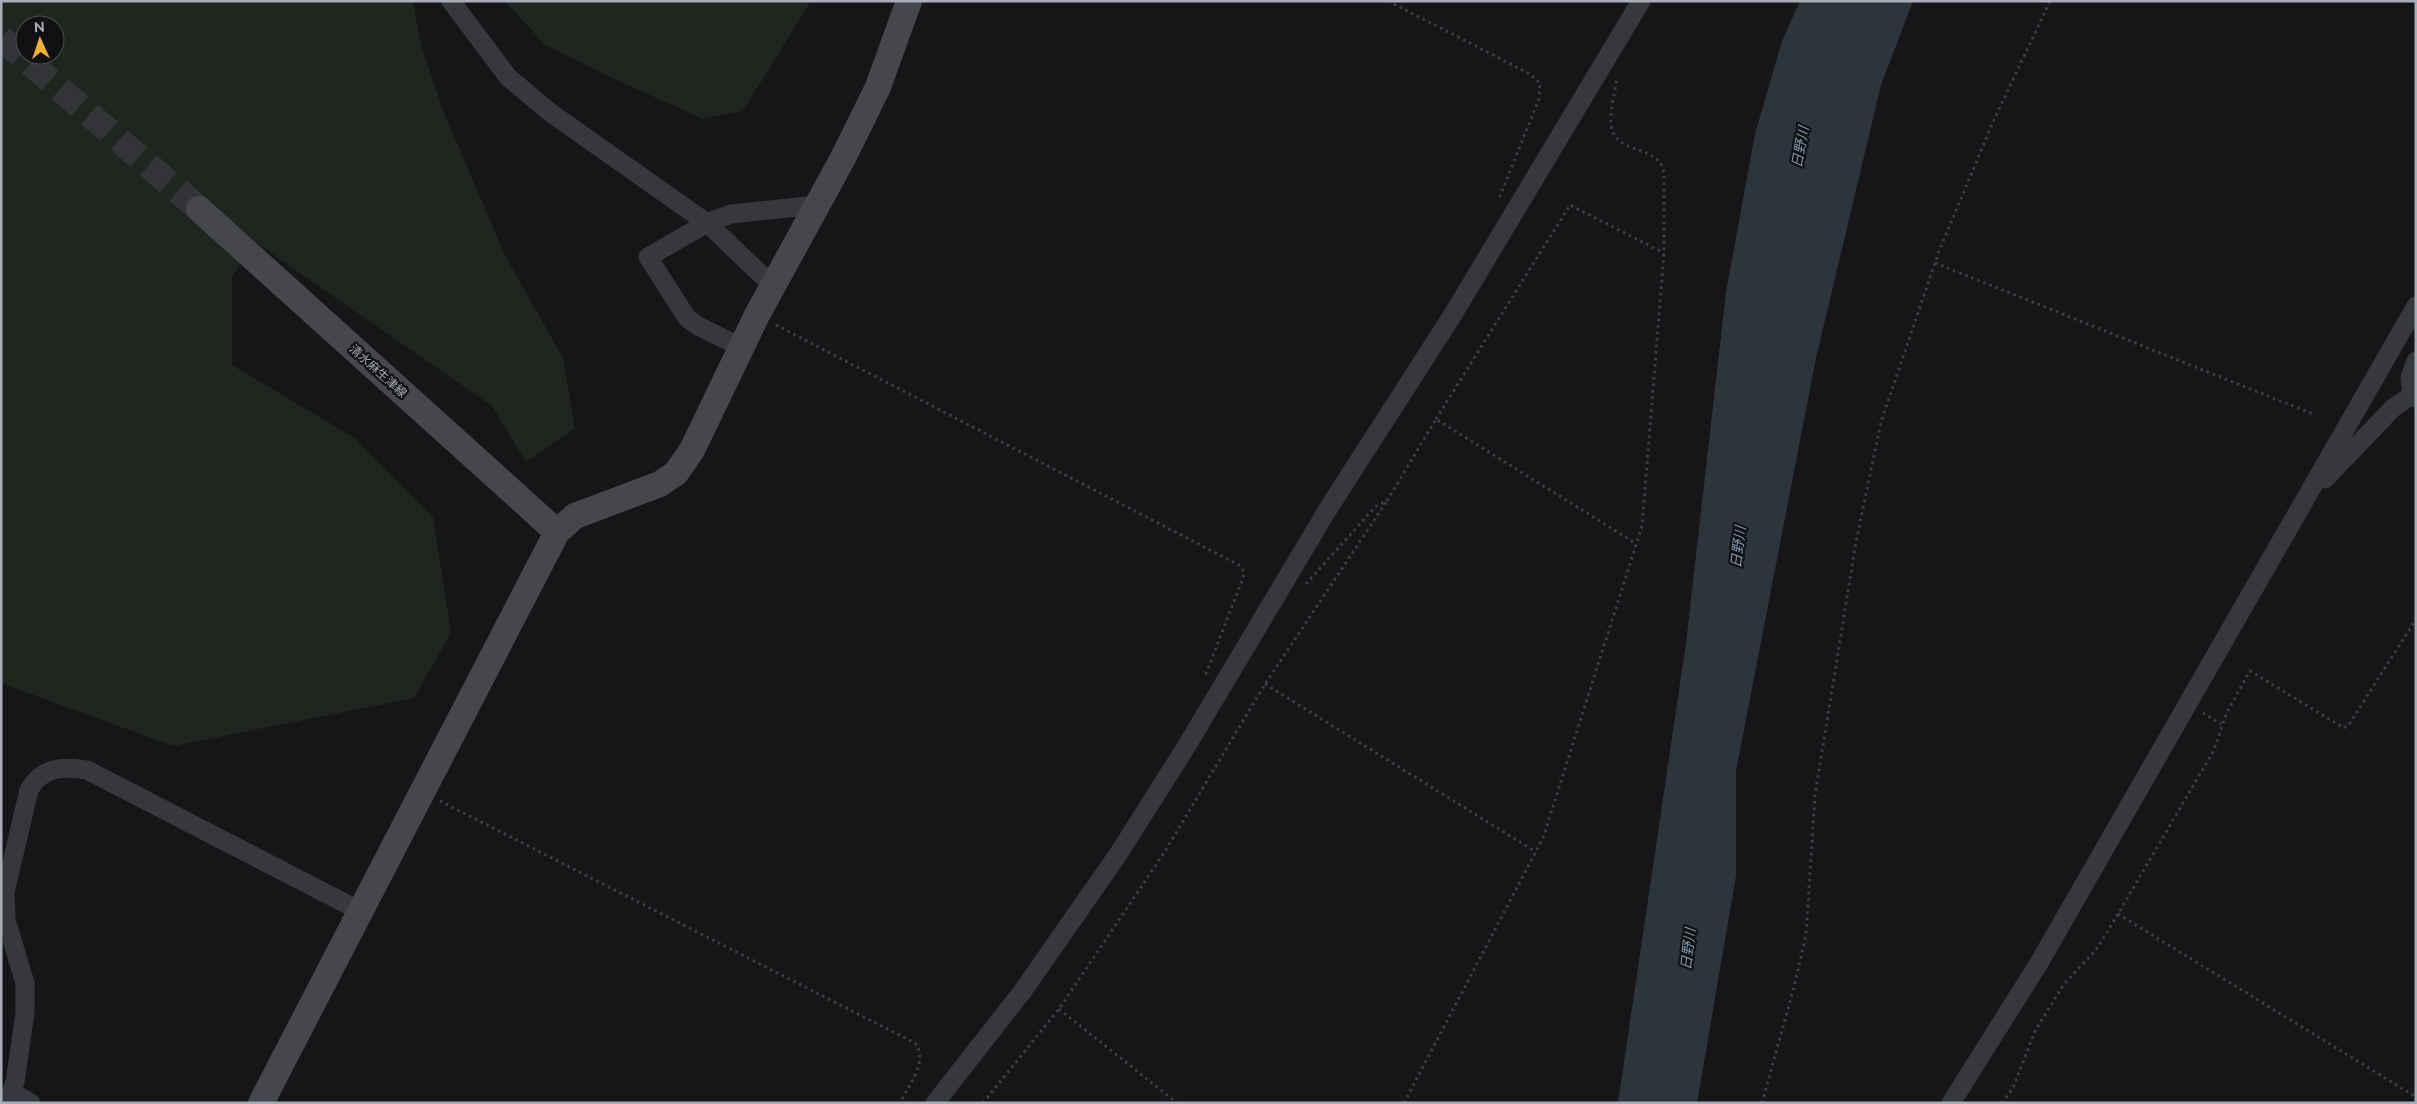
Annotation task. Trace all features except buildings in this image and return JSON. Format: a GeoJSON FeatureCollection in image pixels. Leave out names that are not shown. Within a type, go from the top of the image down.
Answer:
{"type":"FeatureCollection","features":[{"type":"Feature","properties":{"kind":"street"},"geometry":{"type":"LineString","coordinates":[[451,1],[508,77],[551,113],[707,223],[773,286]]}},
{"type":"Feature","properties":{"kind":"street"},"geometry":{"type":"LineString","coordinates":[[262,1103],[557,532],[575,516],[660,484],[676,473],[692,450],[756,315],[817,205],[878,87],[909,1]]}},
{"type":"Feature","properties":{"kind":"street"},"geometry":{"type":"LineString","coordinates":[[935,1103],[1022,992],[1119,853],[1186,747],[1328,510],[1452,316],[1641,1]]}},
{"type":"Feature","properties":{"kind":"street"},"geometry":{"type":"LineString","coordinates":[[741,347],[698,326],[687,318],[648,257],[707,223],[731,214],[817,205]]}},
{"type":"Feature","properties":{"kind":"street","name":"清水麻生津線"},"geometry":{"type":"LineString","coordinates":[[199,209],[557,532]]}},
{"type":"Feature","properties":{"kind":"street"},"geometry":{"type":"LineString","coordinates":[[1951,1103],[2039,963],[2416,306]]}},
{"type":"Feature","properties":{"kind":"street"},"geometry":{"type":"LineString","coordinates":[[2304,504],[2393,408],[2414,394],[2410,378],[2416,361]]}},
{"type":"Feature","properties":{"kind":"street"},"geometry":{"type":"LineString","coordinates":[[31,1103],[10,1098],[15,1082],[25,1013],[25,983],[6,920],[5,892],[29,790],[36,778],[49,771],[69,767],[87,770],[360,911]]}},
{"type":"Feature","properties":{"kind":"path"},"geometry":{"type":"LineString","coordinates":[[1388,1],[1530,74],[1540,83],[1539,99],[1496,208]]}},
{"type":"Feature","properties":{"kind":"path"},"geometry":{"type":"LineString","coordinates":[[1762,1103],[1794,987],[1806,934],[1815,795],[1858,533],[1882,422],[1935,263],[1992,122],[2050,1]]}},
{"type":"Feature","properties":{"kind":"path"},"geometry":{"type":"LineString","coordinates":[[1404,1103],[1543,838],[1635,543],[1642,526],[1664,253],[1664,173],[1660,163],[1651,156],[1627,146],[1617,138],[1611,124],[1618,69]]}},
{"type":"Feature","properties":{"kind":"path"},"geometry":{"type":"LineString","coordinates":[[983,1103],[1059,1009],[1164,853],[1266,684],[1387,501],[1436,419],[1570,206],[1664,253]]}},
{"type":"Feature","properties":{"kind":"path"},"geometry":{"type":"LineString","coordinates":[[1935,263],[2313,414]]}},
{"type":"Feature","properties":{"kind":"path"},"geometry":{"type":"LineString","coordinates":[[756,315],[1239,565],[1244,572],[1242,580],[1202,685]]}},
{"type":"Feature","properties":{"kind":"path"},"geometry":{"type":"LineString","coordinates":[[1436,419],[1635,543]]}},
{"type":"Feature","properties":{"kind":"path"},"geometry":{"type":"LineString","coordinates":[[1303,587],[1376,506],[1387,501]]}},
{"type":"Feature","properties":{"kind":"path"},"geometry":{"type":"LineString","coordinates":[[2002,1103],[2013,1088],[2034,1031],[2064,984],[2096,950],[2214,750],[2226,712],[2250,671],[2344,728],[2350,723],[2416,619]]}},
{"type":"Feature","properties":{"kind":"path"},"geometry":{"type":"LineString","coordinates":[[1266,684],[1536,852]]}},
{"type":"Feature","properties":{"kind":"path"},"geometry":{"type":"LineString","coordinates":[[421,792],[915,1043],[920,1050],[920,1062],[900,1103]]}},
{"type":"Feature","properties":{"kind":"path"},"geometry":{"type":"LineString","coordinates":[[2118,914],[2416,1097]]}},
{"type":"Feature","properties":{"kind":"path"},"geometry":{"type":"LineString","coordinates":[[1059,1009],[1177,1103]]}},
{"type":"Feature","properties":{"kind":"shaded area"},"geometry":{"type":"Polygon","coordinates":[[[1,1],[413,1],[421,46],[443,110],[506,257],[563,358],[575,428],[526,462],[492,406],[255,242],[232,277],[232,365],[355,438],[433,517],[451,633],[414,698],[173,746],[1,683],[1,1]]]}},
{"type":"Feature","properties":{"kind":"shaded area"},"geometry":{"type":"Polygon","coordinates":[[[505,1],[811,1],[743,111],[703,119],[545,45],[505,1]]]}},
{"type":"Feature","properties":{"kind":"water","name":"日野川"},"geometry":{"type":"Polygon","coordinates":[[[1800,1],[1913,1],[1881,85],[1816,358],[1736,771],[1736,876],[1697,1103],[1618,1103],[1686,643],[1726,292],[1755,134],[1782,41],[1800,1]]]}},
{"type":"Feature","properties":{"kind":"tunnel"},"geometry":{"type":"LineString","coordinates":[[1,38],[199,209]]}}]}
